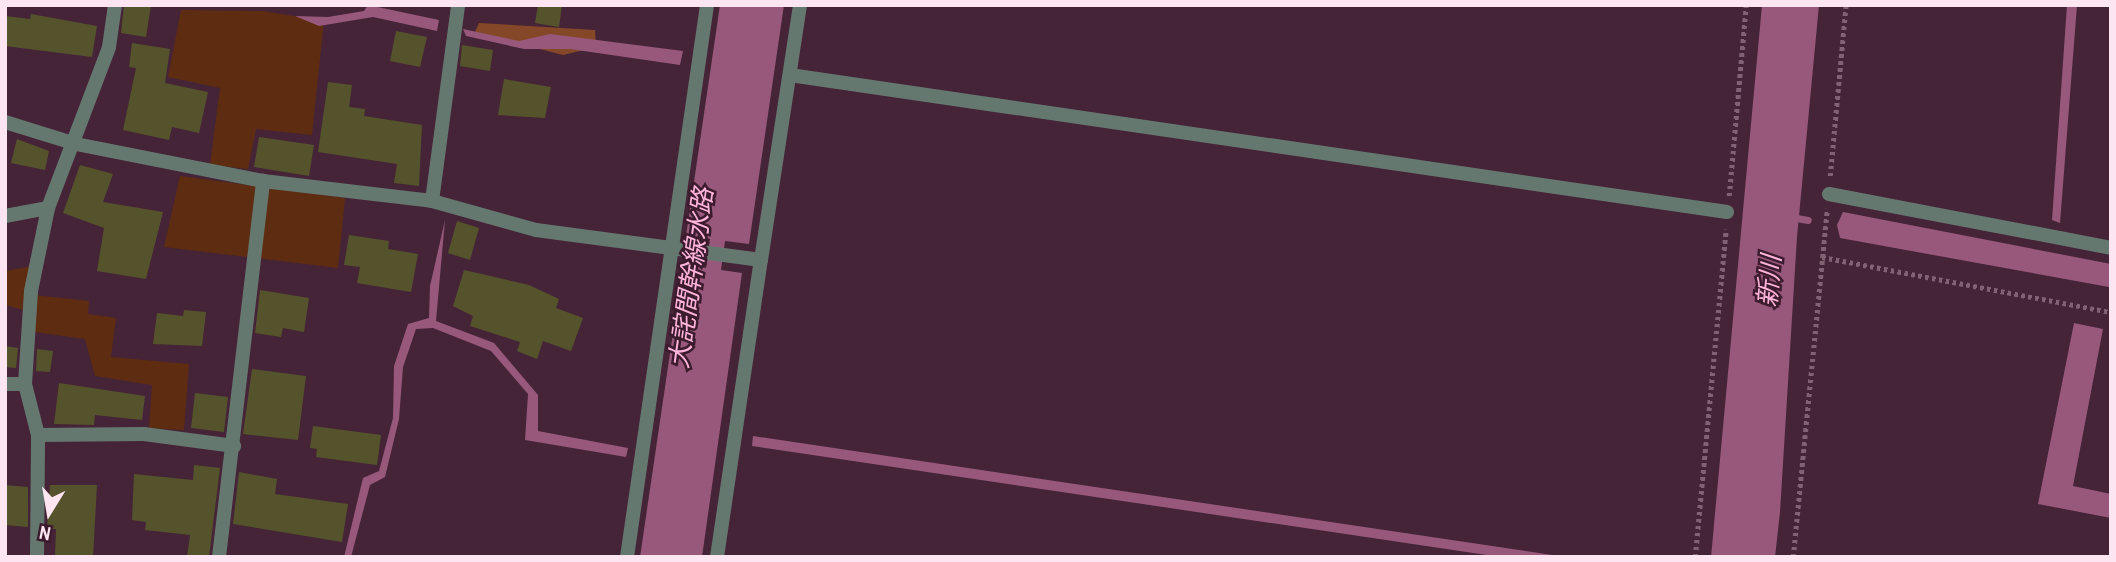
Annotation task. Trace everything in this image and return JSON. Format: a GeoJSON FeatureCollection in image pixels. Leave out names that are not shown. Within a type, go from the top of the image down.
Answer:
{"type":"FeatureCollection","features":[{"type":"Feature","properties":{"kind":"street"},"geometry":{"type":"LineString","coordinates":[[37,557],[38,435],[25,384],[31,291],[48,208],[76,145],[109,47],[115,5]]}},
{"type":"Feature","properties":{"kind":"street"},"geometry":{"type":"LineString","coordinates":[[432,201],[458,5]]}},
{"type":"Feature","properties":{"kind":"street"},"geometry":{"type":"LineString","coordinates":[[627,557],[707,5]]}},
{"type":"Feature","properties":{"kind":"street"},"geometry":{"type":"LineString","coordinates":[[717,557],[800,5]]}},
{"type":"Feature","properties":{"kind":"street"},"geometry":{"type":"LineString","coordinates":[[790,75],[1727,212]]}},
{"type":"Feature","properties":{"kind":"street"},"geometry":{"type":"LineString","coordinates":[[5,122],[76,145],[263,181],[432,201],[536,230],[761,260]]}},
{"type":"Feature","properties":{"kind":"street"},"geometry":{"type":"LineString","coordinates":[[219,557],[234,446],[241,335],[263,181]]}},
{"type":"Feature","properties":{"kind":"street"},"geometry":{"type":"LineString","coordinates":[[1829,194],[2111,248]]}},
{"type":"Feature","properties":{"kind":"street"},"geometry":{"type":"LineString","coordinates":[[5,216],[48,208]]}},
{"type":"Feature","properties":{"kind":"street"},"geometry":{"type":"LineString","coordinates":[[5,384],[25,384]]}},
{"type":"Feature","properties":{"kind":"street"},"geometry":{"type":"LineString","coordinates":[[38,435],[144,434],[234,446]]}},
{"type":"Feature","properties":{"kind":"path"},"geometry":{"type":"LineString","coordinates":[[1695,557],[1746,5]]}},
{"type":"Feature","properties":{"kind":"path"},"geometry":{"type":"LineString","coordinates":[[1793,557],[1846,5]]}},
{"type":"Feature","properties":{"kind":"path"},"geometry":{"type":"LineString","coordinates":[[1822,257],[2111,312]]}},
{"type":"Feature","properties":{"kind":"shaded area"},"geometry":{"type":"Polygon","coordinates":[[[181,10],[263,11],[324,21],[312,135],[256,129],[248,169],[210,165],[220,88],[168,77],[181,10]]]}},
{"type":"Feature","properties":{"kind":"shaded area"},"geometry":{"type":"Polygon","coordinates":[[[479,23],[595,30],[596,47],[563,55],[475,32],[479,23]]]}},
{"type":"Feature","properties":{"kind":"shaded area"},"geometry":{"type":"Polygon","coordinates":[[[180,176],[345,198],[338,268],[164,247],[180,176]]]}},
{"type":"Feature","properties":{"kind":"shaded area"},"geometry":{"type":"Polygon","coordinates":[[[33,266],[25,294],[89,301],[88,314],[116,318],[111,357],[189,364],[184,430],[149,428],[152,385],[95,376],[85,339],[35,332],[31,312],[5,305],[5,271],[33,266]]]}},
{"type":"Feature","properties":{"kind":"water"},"geometry":{"type":"Polygon","coordinates":[[[368,5],[439,20],[437,31],[373,17],[319,26],[295,16],[328,17],[364,11],[368,5]]]}},
{"type":"Feature","properties":{"kind":"water","name":"大詫間幹線水路"},"geometry":{"type":"Polygon","coordinates":[[[720,5],[784,5],[749,244],[725,241],[721,270],[742,273],[702,557],[640,557],[683,265],[706,268],[710,239],[686,236],[720,5]]]}},
{"type":"Feature","properties":{"kind":"water","name":"新川"},"geometry":{"type":"Polygon","coordinates":[[[1762,5],[1819,5],[1797,237],[1780,512],[1775,557],[1711,557],[1762,5]]]}},
{"type":"Feature","properties":{"kind":"water"},"geometry":{"type":"Polygon","coordinates":[[[2067,5],[2077,5],[2060,223],[2052,220],[2067,5]]]}},
{"type":"Feature","properties":{"kind":"water"},"geometry":{"type":"Polygon","coordinates":[[[463,29],[519,41],[550,34],[683,51],[680,65],[570,49],[524,49],[466,36],[463,29]]]}},
{"type":"Feature","properties":{"kind":"water"},"geometry":{"type":"Polygon","coordinates":[[[1843,212],[2111,264],[2109,287],[1840,238],[1837,225],[1843,212]]]}},
{"type":"Feature","properties":{"kind":"water"},"geometry":{"type":"Polygon","coordinates":[[[445,220],[436,321],[494,343],[538,395],[538,431],[628,448],[626,457],[525,440],[528,394],[491,351],[433,328],[416,329],[403,367],[399,419],[385,477],[370,485],[351,557],[344,557],[363,478],[379,471],[393,418],[394,366],[408,324],[429,318],[430,286],[445,220]]]}},
{"type":"Feature","properties":{"kind":"water"},"geometry":{"type":"Polygon","coordinates":[[[2074,323],[2103,329],[2073,486],[2111,494],[2111,518],[2038,504],[2074,323]]]}},
{"type":"Feature","properties":{"kind":"water"},"geometry":{"type":"Polygon","coordinates":[[[753,436],[1566,557],[1500,557],[752,446],[753,436]]]}},
{"type":"Feature","properties":{"kind":"building"},"geometry":{"type":"Polygon","coordinates":[[[124,5],[151,5],[146,37],[121,33],[124,5]]]}},
{"type":"Feature","properties":{"kind":"building"},"geometry":{"type":"Polygon","coordinates":[[[538,5],[562,5],[559,27],[535,23],[538,5]]]}},
{"type":"Feature","properties":{"kind":"building"},"geometry":{"type":"Polygon","coordinates":[[[31,14],[97,26],[92,57],[5,46],[5,16],[30,19],[31,14]]]}},
{"type":"Feature","properties":{"kind":"building"},"geometry":{"type":"Polygon","coordinates":[[[396,31],[427,37],[420,67],[390,61],[396,31]]]}},
{"type":"Feature","properties":{"kind":"building"},"geometry":{"type":"Polygon","coordinates":[[[132,43],[170,49],[165,83],[208,92],[199,133],[172,127],[169,140],[123,130],[136,68],[129,67],[132,43]]]}},
{"type":"Feature","properties":{"kind":"building"},"geometry":{"type":"Polygon","coordinates":[[[462,45],[493,50],[490,71],[460,66],[462,45]]]}},
{"type":"Feature","properties":{"kind":"building"},"geometry":{"type":"Polygon","coordinates":[[[504,79],[551,87],[545,118],[498,115],[504,79]]]}},
{"type":"Feature","properties":{"kind":"building"},"geometry":{"type":"Polygon","coordinates":[[[328,82],[352,85],[349,107],[365,109],[364,116],[422,125],[419,186],[394,183],[397,164],[318,152],[328,82]]]}},
{"type":"Feature","properties":{"kind":"building"},"geometry":{"type":"Polygon","coordinates":[[[259,137],[314,145],[309,176],[254,167],[259,137]]]}},
{"type":"Feature","properties":{"kind":"building"},"geometry":{"type":"Polygon","coordinates":[[[17,139],[49,151],[45,170],[11,163],[17,139]]]}},
{"type":"Feature","properties":{"kind":"building"},"geometry":{"type":"Polygon","coordinates":[[[80,165],[113,174],[103,202],[163,212],[146,279],[97,271],[104,228],[63,213],[80,165]]]}},
{"type":"Feature","properties":{"kind":"building"},"geometry":{"type":"Polygon","coordinates":[[[457,221],[479,228],[470,260],[448,253],[457,221]]]}},
{"type":"Feature","properties":{"kind":"building"},"geometry":{"type":"Polygon","coordinates":[[[349,235],[389,241],[388,249],[418,254],[411,292],[357,283],[360,267],[344,265],[349,235]]]}},
{"type":"Feature","properties":{"kind":"building"},"geometry":{"type":"Polygon","coordinates":[[[464,270],[529,285],[559,299],[556,308],[583,318],[571,351],[543,341],[537,359],[517,351],[520,342],[470,326],[473,316],[453,306],[464,270]]]}},
{"type":"Feature","properties":{"kind":"building"},"geometry":{"type":"Polygon","coordinates":[[[260,290],[309,298],[304,332],[283,328],[281,337],[255,333],[260,290]]]}},
{"type":"Feature","properties":{"kind":"building"},"geometry":{"type":"Polygon","coordinates":[[[184,310],[206,312],[202,346],[153,344],[157,313],[183,316],[184,310]]]}},
{"type":"Feature","properties":{"kind":"building"},"geometry":{"type":"Polygon","coordinates":[[[5,346],[18,348],[16,368],[5,367],[5,346]]]}},
{"type":"Feature","properties":{"kind":"building"},"geometry":{"type":"Polygon","coordinates":[[[37,349],[53,351],[50,372],[36,371],[37,349]]]}},
{"type":"Feature","properties":{"kind":"building"},"geometry":{"type":"Polygon","coordinates":[[[252,369],[306,376],[298,440],[243,434],[252,369]]]}},
{"type":"Feature","properties":{"kind":"building"},"geometry":{"type":"Polygon","coordinates":[[[59,383],[145,396],[142,420],[95,415],[94,425],[54,424],[59,383]]]}},
{"type":"Feature","properties":{"kind":"building"},"geometry":{"type":"Polygon","coordinates":[[[195,393],[228,397],[224,432],[191,428],[195,393]]]}},
{"type":"Feature","properties":{"kind":"building"},"geometry":{"type":"Polygon","coordinates":[[[313,426],[381,435],[377,465],[316,457],[317,449],[310,448],[313,426]]]}},
{"type":"Feature","properties":{"kind":"building"},"geometry":{"type":"Polygon","coordinates":[[[194,465],[220,468],[209,557],[187,557],[190,535],[145,530],[146,522],[132,520],[134,474],[193,480],[194,465]]]}},
{"type":"Feature","properties":{"kind":"building"},"geometry":{"type":"Polygon","coordinates":[[[239,472],[277,479],[275,494],[348,504],[342,542],[233,524],[239,472]]]}},
{"type":"Feature","properties":{"kind":"building"},"geometry":{"type":"Polygon","coordinates":[[[5,485],[28,487],[28,527],[5,525],[5,485]]]}},
{"type":"Feature","properties":{"kind":"building"},"geometry":{"type":"Polygon","coordinates":[[[50,485],[97,485],[93,557],[55,557],[56,529],[47,529],[50,485]]]}},
{"type":"Feature","properties":{"kind":"waterway"},"geometry":{"type":"LineString","coordinates":[[1791,217],[1808,220]]}}]}
